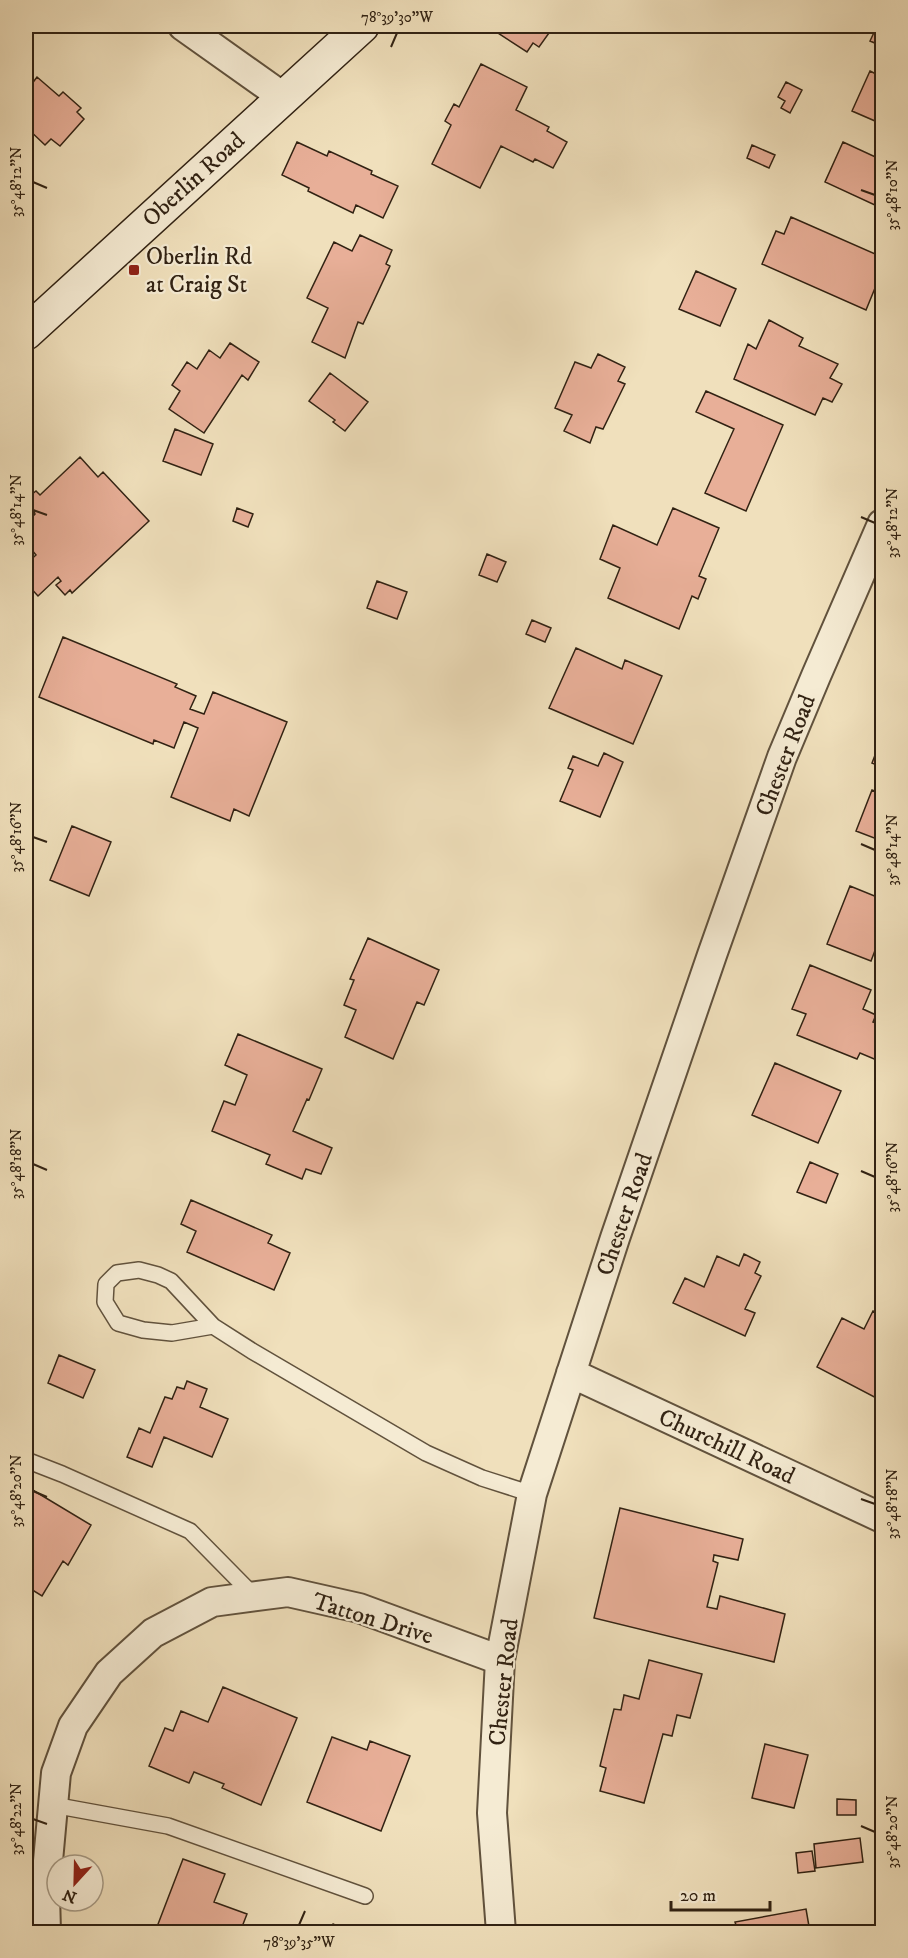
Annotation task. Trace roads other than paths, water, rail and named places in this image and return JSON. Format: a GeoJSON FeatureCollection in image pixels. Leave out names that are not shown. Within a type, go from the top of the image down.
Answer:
{"type":"FeatureCollection","features":[{"type":"Feature","properties":{"kind":"main road","name":"Oberlin Road"},"geometry":{"type":"LineString","coordinates":[[26,333],[362,26]]}},
{"type":"Feature","properties":{"kind":"street"},"geometry":{"type":"LineString","coordinates":[[183,26],[284,97]]}},
{"type":"Feature","properties":{"kind":"street","name":"Chester Road"},"geometry":{"type":"LineString","coordinates":[[501,1932],[492,1813],[500,1660],[532,1494],[642,1159],[782,756],[882,524]]}},
{"type":"Feature","properties":{"kind":"street","name":"Churchill Road"},"geometry":{"type":"LineString","coordinates":[[571,1373],[882,1518]]}},
{"type":"Feature","properties":{"kind":"street","name":"Tatton Drive"},"geometry":{"type":"LineString","coordinates":[[46,1932],[45,1894],[56,1773],[73,1726],[110,1673],[153,1633],[212,1602],[288,1592],[359,1608],[500,1660]]}},
{"type":"Feature","properties":{"kind":"lane"},"geometry":{"type":"LineString","coordinates":[[213,1326],[172,1333],[143,1330],[118,1323],[105,1302],[106,1284],[117,1273],[140,1270],[171,1281],[213,1326],[426,1453],[482,1478],[532,1494]]}},
{"type":"Feature","properties":{"kind":"lane"},"geometry":{"type":"LineString","coordinates":[[26,1460],[190,1531],[255,1597]]}},
{"type":"Feature","properties":{"kind":"lane"},"geometry":{"type":"LineString","coordinates":[[53,1805],[168,1826],[365,1896]]}},
{"type":"Feature","properties":{"kind":"place","name":"Oberlin Rd at Craig St"},"geometry":{"type":"Point","coordinates":[134,270]}}]}
